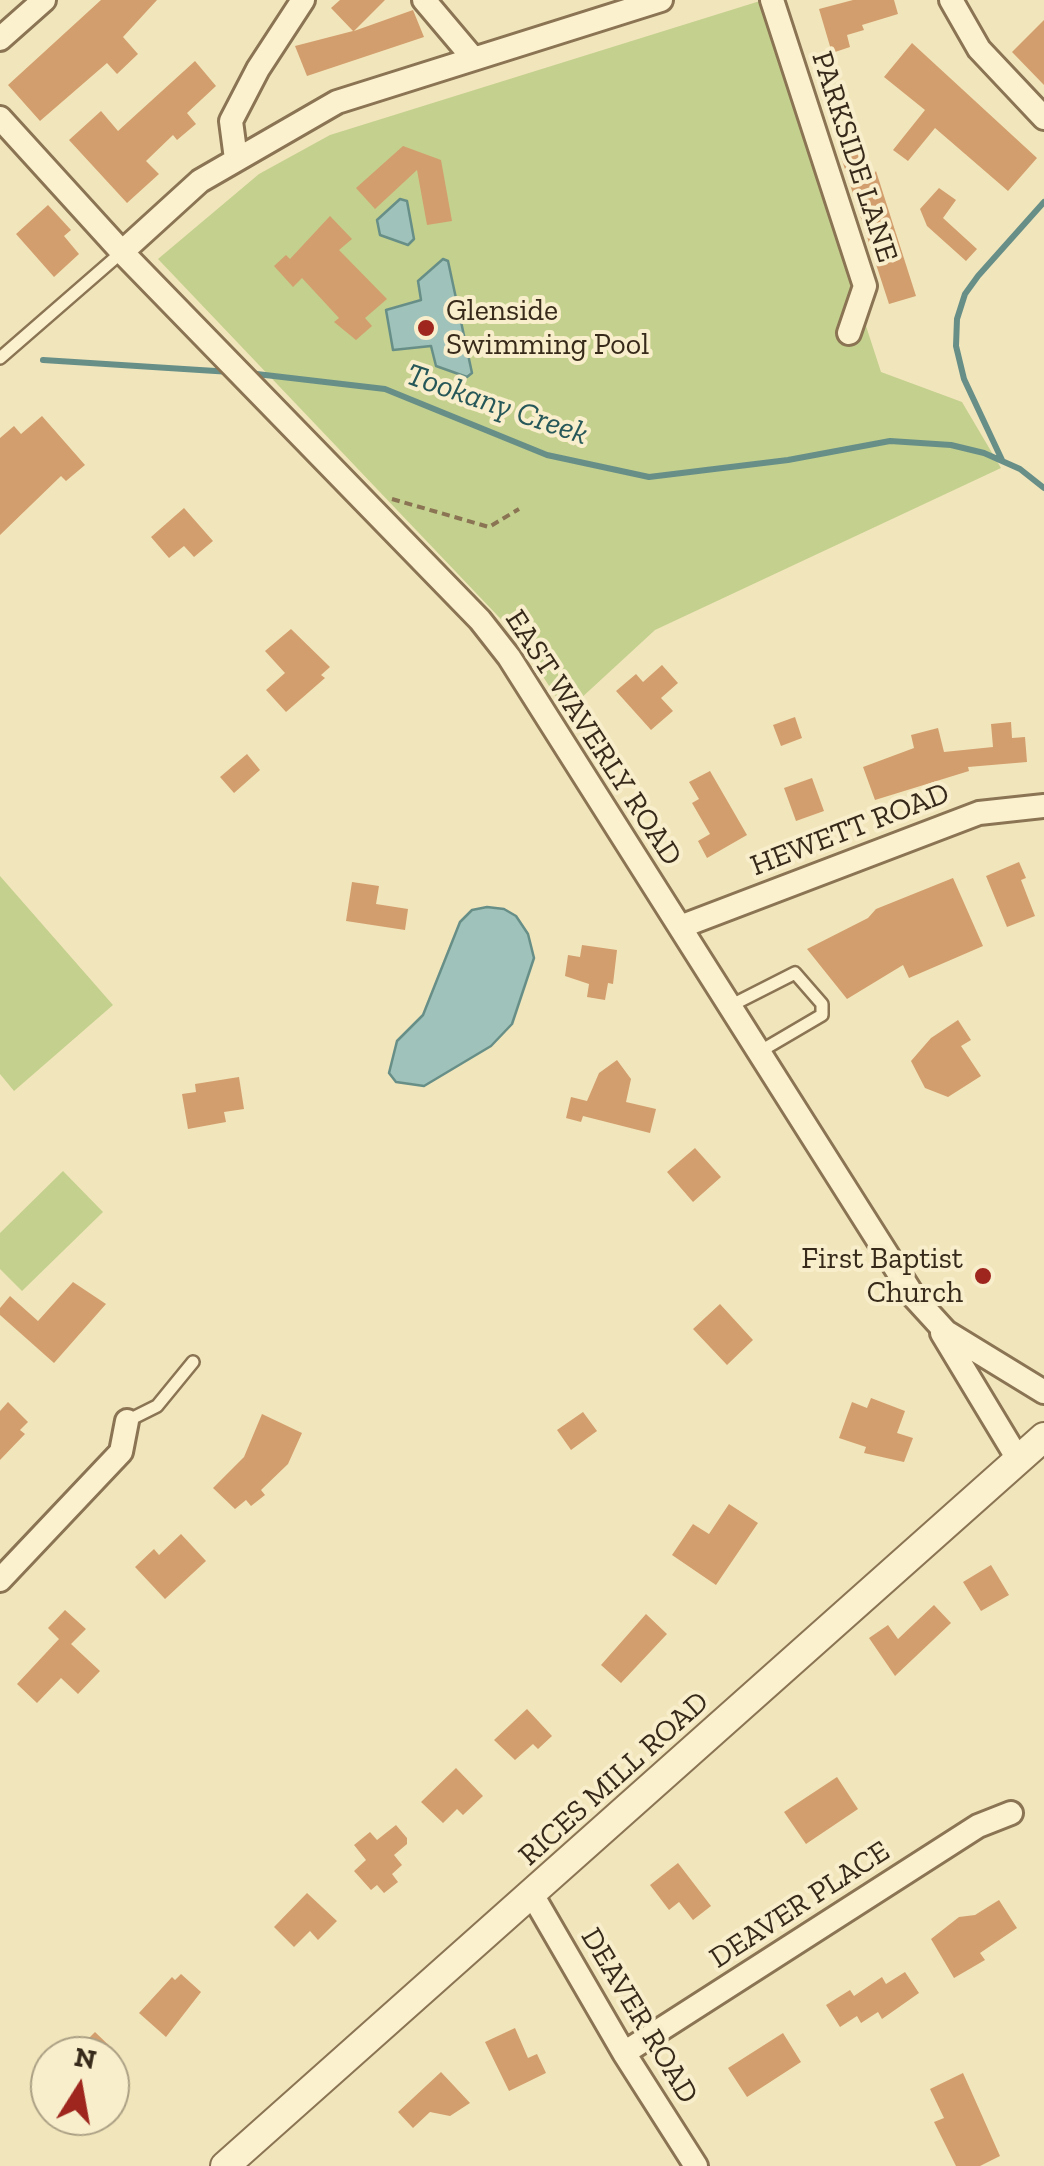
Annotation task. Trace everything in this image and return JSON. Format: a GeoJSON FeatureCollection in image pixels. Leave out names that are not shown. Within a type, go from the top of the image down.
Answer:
{"type":"FeatureCollection","features":[{"type":"Feature","properties":{"kind":"street"},"geometry":{"type":"LineString","coordinates":[[0,39],[44,0]]}},
{"type":"Feature","properties":{"kind":"street"},"geometry":{"type":"LineString","coordinates":[[236,159],[231,121],[258,68],[303,0]]}},
{"type":"Feature","properties":{"kind":"street"},"geometry":{"type":"LineString","coordinates":[[424,0],[472,58]]}},
{"type":"Feature","properties":{"kind":"street"},"geometry":{"type":"LineString","coordinates":[[122,252],[200,181],[338,102],[661,0]]}},
{"type":"Feature","properties":{"kind":"street","name":"PARKSIDE LANE"},"geometry":{"type":"LineString","coordinates":[[772,0],[864,286],[849,333]]}},
{"type":"Feature","properties":{"kind":"street"},"geometry":{"type":"LineString","coordinates":[[951,0],[979,49],[1044,118]]}},
{"type":"Feature","properties":{"kind":"street","name":"EAST WAVERLY ROAD"},"geometry":{"type":"LineString","coordinates":[[0,118],[122,252],[493,636],[914,1297],[935,1322],[1018,1459]]}},
{"type":"Feature","properties":{"kind":"street","name":"HEWETT ROAD"},"geometry":{"type":"LineString","coordinates":[[680,927],[978,814],[1044,806]]}},
{"type":"Feature","properties":{"kind":"street","name":"EAST WAVERLY ROAD"},"geometry":{"type":"LineString","coordinates":[[935,1322],[1044,1392]]}},
{"type":"Feature","properties":{"kind":"street"},"geometry":{"type":"LineString","coordinates":[[0,1580],[121,1452],[128,1421]]}},
{"type":"Feature","properties":{"kind":"street","name":"RICES MILL ROAD"},"geometry":{"type":"LineString","coordinates":[[224,2166],[533,1896],[1044,1437]]}},
{"type":"Feature","properties":{"kind":"street","name":"DEAVER PLACE"},"geometry":{"type":"LineString","coordinates":[[624,2053],[978,1826],[1011,1812]]}},
{"type":"Feature","properties":{"kind":"street","name":"DEAVER ROAD"},"geometry":{"type":"LineString","coordinates":[[533,1896],[624,2053],[696,2166]]}},
{"type":"Feature","properties":{"kind":"lane"},"geometry":{"type":"LineString","coordinates":[[0,358],[122,252]]}},
{"type":"Feature","properties":{"kind":"lane"},"geometry":{"type":"LineString","coordinates":[[730,1006],[795,973],[822,1004],[822,1015],[760,1052]]}},
{"type":"Feature","properties":{"kind":"lane"},"geometry":{"type":"LineString","coordinates":[[128,1421],[157,1406],[193,1362]]}},
{"type":"Feature","properties":{"kind":"path"},"geometry":{"type":"LineString","coordinates":[[383,496],[488,527],[519,509]]}},
{"type":"Feature","properties":{"kind":"green space"},"geometry":{"type":"Polygon","coordinates":[[[760,1],[881,372],[962,402],[1001,468],[655,630],[566,712],[516,635],[158,259],[259,174],[330,135],[760,1]]]}},
{"type":"Feature","properties":{"kind":"green space"},"geometry":{"type":"Polygon","coordinates":[[[0,876],[113,1005],[14,1091],[0,1074],[0,876]]]}},
{"type":"Feature","properties":{"kind":"green space"},"geometry":{"type":"Polygon","coordinates":[[[63,1171],[103,1212],[22,1291],[0,1269],[0,1233],[63,1171]]]}},
{"type":"Feature","properties":{"kind":"water"},"geometry":{"type":"Polygon","coordinates":[[[400,199],[407,201],[414,239],[408,245],[380,235],[377,220],[400,199]]]}},
{"type":"Feature","properties":{"kind":"water","name":"Glenside Swimming Pool"},"geometry":{"type":"Polygon","coordinates":[[[443,259],[448,261],[472,373],[467,377],[436,366],[431,346],[393,350],[386,310],[421,300],[418,281],[443,259]]]}},
{"type":"Feature","properties":{"kind":"water"},"geometry":{"type":"Polygon","coordinates":[[[504,909],[516,916],[528,934],[534,958],[512,1024],[491,1046],[424,1086],[396,1082],[389,1073],[397,1041],[423,1015],[460,922],[472,910],[504,909]]]}},
{"type":"Feature","properties":{"kind":"building"},"geometry":{"type":"Polygon","coordinates":[[[101,0],[157,0],[123,37],[138,54],[117,74],[107,63],[40,121],[8,85],[101,0]]]}},
{"type":"Feature","properties":{"kind":"building"},"geometry":{"type":"Polygon","coordinates":[[[340,0],[385,0],[354,31],[413,10],[424,37],[307,76],[295,46],[353,31],[331,8],[340,0]]]}},
{"type":"Feature","properties":{"kind":"building"},"geometry":{"type":"Polygon","coordinates":[[[853,0],[894,0],[898,14],[862,25],[864,30],[847,35],[850,47],[832,53],[819,9],[853,0]]]}},
{"type":"Feature","properties":{"kind":"building"},"geometry":{"type":"Polygon","coordinates":[[[1044,20],[1044,85],[1012,52],[1044,20]]]}},
{"type":"Feature","properties":{"kind":"building"},"geometry":{"type":"Polygon","coordinates":[[[912,43],[1037,158],[1008,191],[935,128],[908,161],[893,150],[925,110],[884,77],[912,43]]]}},
{"type":"Feature","properties":{"kind":"building"},"geometry":{"type":"Polygon","coordinates":[[[195,61],[216,86],[187,113],[196,124],[177,140],[173,135],[146,161],[159,174],[127,203],[69,140],[101,111],[118,131],[195,61]]]}},
{"type":"Feature","properties":{"kind":"building"},"geometry":{"type":"Polygon","coordinates":[[[403,146],[441,160],[452,221],[427,225],[417,170],[375,209],[356,188],[403,146]]]}},
{"type":"Feature","properties":{"kind":"building"},"geometry":{"type":"Polygon","coordinates":[[[857,152],[867,182],[876,171],[916,296],[889,304],[841,157],[857,152]]]}},
{"type":"Feature","properties":{"kind":"building"},"geometry":{"type":"Polygon","coordinates":[[[939,188],[956,200],[943,218],[977,249],[966,261],[927,226],[920,209],[939,188]]]}},
{"type":"Feature","properties":{"kind":"building"},"geometry":{"type":"Polygon","coordinates":[[[48,205],[71,230],[64,236],[79,254],[54,277],[16,234],[48,205]]]}},
{"type":"Feature","properties":{"kind":"building"},"geometry":{"type":"Polygon","coordinates":[[[330,216],[352,239],[339,250],[387,299],[365,318],[372,326],[356,340],[334,322],[339,318],[302,278],[293,287],[274,266],[286,255],[290,259],[330,216]]]}},
{"type":"Feature","properties":{"kind":"building"},"geometry":{"type":"Polygon","coordinates":[[[42,416],[85,465],[66,481],[61,476],[0,535],[0,438],[14,426],[21,434],[42,416]]]}},
{"type":"Feature","properties":{"kind":"building"},"geometry":{"type":"Polygon","coordinates":[[[184,508],[213,541],[194,557],[184,546],[169,558],[151,537],[184,508]]]}},
{"type":"Feature","properties":{"kind":"building"},"geometry":{"type":"Polygon","coordinates":[[[291,629],[330,667],[321,675],[325,678],[286,712],[266,690],[285,673],[265,651],[291,629]]]}},
{"type":"Feature","properties":{"kind":"building"},"geometry":{"type":"Polygon","coordinates":[[[662,665],[678,683],[661,698],[673,711],[651,730],[616,691],[636,674],[643,682],[662,665]]]}},
{"type":"Feature","properties":{"kind":"building"},"geometry":{"type":"Polygon","coordinates":[[[795,717],[802,738],[781,746],[773,725],[795,717]]]}},
{"type":"Feature","properties":{"kind":"building"},"geometry":{"type":"Polygon","coordinates":[[[1011,722],[1012,738],[1025,737],[1027,762],[968,767],[969,771],[875,800],[863,767],[914,748],[911,735],[938,728],[944,752],[993,747],[991,724],[1011,722]]]}},
{"type":"Feature","properties":{"kind":"building"},"geometry":{"type":"Polygon","coordinates":[[[247,754],[260,770],[234,793],[220,777],[247,754]]]}},
{"type":"Feature","properties":{"kind":"building"},"geometry":{"type":"Polygon","coordinates":[[[710,771],[747,835],[707,858],[698,841],[710,834],[692,803],[699,799],[689,782],[710,771]]]}},
{"type":"Feature","properties":{"kind":"building"},"geometry":{"type":"Polygon","coordinates":[[[812,778],[824,811],[796,821],[784,788],[812,778]]]}},
{"type":"Feature","properties":{"kind":"building"},"geometry":{"type":"Polygon","coordinates":[[[1019,862],[1026,878],[1021,880],[1035,916],[1007,927],[986,876],[1019,862]]]}},
{"type":"Feature","properties":{"kind":"building"},"geometry":{"type":"Polygon","coordinates":[[[953,878],[983,946],[909,978],[903,965],[847,999],[807,949],[868,918],[876,909],[953,878]]]}},
{"type":"Feature","properties":{"kind":"building"},"geometry":{"type":"Polygon","coordinates":[[[352,882],[379,886],[376,904],[408,909],[405,930],[346,921],[352,882]]]}},
{"type":"Feature","properties":{"kind":"building"},"geometry":{"type":"Polygon","coordinates":[[[582,945],[617,950],[613,984],[608,983],[605,1000],[587,997],[589,984],[565,976],[568,955],[580,957],[582,945]]]}},
{"type":"Feature","properties":{"kind":"building"},"geometry":{"type":"Polygon","coordinates":[[[958,1020],[971,1040],[961,1046],[981,1076],[948,1097],[925,1088],[911,1061],[931,1038],[958,1020]]]}},
{"type":"Feature","properties":{"kind":"building"},"geometry":{"type":"Polygon","coordinates":[[[617,1060],[631,1079],[626,1102],[656,1109],[650,1133],[583,1116],[581,1122],[566,1118],[571,1097],[587,1101],[599,1073],[617,1060]]]}},
{"type":"Feature","properties":{"kind":"building"},"geometry":{"type":"Polygon","coordinates":[[[239,1077],[244,1109],[224,1112],[226,1122],[188,1129],[182,1094],[196,1092],[195,1084],[239,1077]]]}},
{"type":"Feature","properties":{"kind":"building"},"geometry":{"type":"Polygon","coordinates":[[[695,1148],[721,1177],[693,1202],[667,1172],[695,1148]]]}},
{"type":"Feature","properties":{"kind":"building"},"geometry":{"type":"Polygon","coordinates":[[[73,1282],[106,1304],[54,1363],[0,1315],[0,1308],[10,1296],[38,1321],[73,1282]]]}},
{"type":"Feature","properties":{"kind":"building"},"geometry":{"type":"Polygon","coordinates":[[[720,1304],[753,1340],[727,1365],[693,1329],[720,1304]]]}},
{"type":"Feature","properties":{"kind":"building"},"geometry":{"type":"Polygon","coordinates":[[[871,1398],[905,1411],[897,1433],[913,1438],[904,1462],[864,1453],[866,1447],[839,1438],[852,1402],[867,1408],[871,1398]]]}},
{"type":"Feature","properties":{"kind":"building"},"geometry":{"type":"Polygon","coordinates":[[[8,1402],[28,1422],[20,1430],[25,1434],[0,1460],[0,1411],[8,1402]]]}},
{"type":"Feature","properties":{"kind":"building"},"geometry":{"type":"Polygon","coordinates":[[[583,1412],[597,1431],[571,1450],[557,1430],[583,1412]]]}},
{"type":"Feature","properties":{"kind":"building"},"geometry":{"type":"Polygon","coordinates":[[[262,1414],[302,1433],[288,1464],[261,1490],[265,1495],[251,1506],[246,1500],[235,1509],[213,1488],[244,1457],[262,1414]]]}},
{"type":"Feature","properties":{"kind":"building"},"geometry":{"type":"Polygon","coordinates":[[[729,1504],[758,1523],[716,1585],[672,1555],[693,1524],[709,1534],[729,1504]]]}},
{"type":"Feature","properties":{"kind":"building"},"geometry":{"type":"Polygon","coordinates":[[[181,1534],[206,1561],[165,1599],[135,1567],[154,1549],[159,1555],[181,1534]]]}},
{"type":"Feature","properties":{"kind":"building"},"geometry":{"type":"Polygon","coordinates":[[[991,1565],[1009,1595],[981,1611],[963,1582],[991,1565]]]}},
{"type":"Feature","properties":{"kind":"building"},"geometry":{"type":"Polygon","coordinates":[[[934,1605],[951,1623],[895,1676],[869,1638],[888,1625],[898,1639],[934,1605]]]}},
{"type":"Feature","properties":{"kind":"building"},"geometry":{"type":"Polygon","coordinates":[[[65,1610],[86,1629],[71,1644],[100,1671],[78,1694],[61,1678],[37,1703],[17,1684],[59,1639],[48,1628],[65,1610]]]}},
{"type":"Feature","properties":{"kind":"building"},"geometry":{"type":"Polygon","coordinates":[[[646,1614],[667,1634],[621,1683],[601,1665],[646,1614]]]}},
{"type":"Feature","properties":{"kind":"building"},"geometry":{"type":"Polygon","coordinates":[[[527,1709],[552,1736],[538,1749],[533,1744],[515,1760],[494,1740],[527,1709]]]}},
{"type":"Feature","properties":{"kind":"building"},"geometry":{"type":"Polygon","coordinates":[[[456,1768],[483,1796],[463,1815],[457,1809],[443,1823],[421,1802],[456,1768]]]}},
{"type":"Feature","properties":{"kind":"building"},"geometry":{"type":"Polygon","coordinates":[[[837,1777],[858,1809],[806,1844],[784,1812],[837,1777]]]}},
{"type":"Feature","properties":{"kind":"building"},"geometry":{"type":"Polygon","coordinates":[[[396,1825],[407,1838],[407,1844],[394,1855],[402,1865],[392,1874],[398,1882],[384,1893],[377,1885],[371,1890],[354,1871],[366,1860],[354,1845],[370,1832],[377,1840],[396,1825]]]}},
{"type":"Feature","properties":{"kind":"building"},"geometry":{"type":"Polygon","coordinates":[[[678,1863],[711,1906],[693,1920],[679,1902],[669,1910],[650,1885],[678,1863]]]}},
{"type":"Feature","properties":{"kind":"building"},"geometry":{"type":"Polygon","coordinates":[[[307,1893],[337,1921],[318,1940],[310,1931],[294,1947],[274,1927],[307,1893]]]}},
{"type":"Feature","properties":{"kind":"building"},"geometry":{"type":"Polygon","coordinates":[[[999,1900],[1017,1928],[980,1953],[985,1960],[954,1978],[931,1939],[959,1917],[975,1915],[999,1900]]]}},
{"type":"Feature","properties":{"kind":"building"},"geometry":{"type":"Polygon","coordinates":[[[905,1972],[919,1993],[882,2019],[878,2012],[861,2023],[857,2016],[840,2027],[826,2005],[850,1990],[854,1996],[882,1977],[886,1984],[905,1972]]]}},
{"type":"Feature","properties":{"kind":"building"},"geometry":{"type":"Polygon","coordinates":[[[181,1974],[201,1992],[166,2037],[139,2013],[172,1977],[175,1980],[181,1974]]]}},
{"type":"Feature","properties":{"kind":"building"},"geometry":{"type":"Polygon","coordinates":[[[515,2028],[528,2058],[537,2054],[546,2073],[509,2091],[485,2042],[515,2028]]]}},
{"type":"Feature","properties":{"kind":"building"},"geometry":{"type":"Polygon","coordinates":[[[783,2033],[801,2062],[747,2097],[728,2068],[783,2033]]]}},
{"type":"Feature","properties":{"kind":"building"},"geometry":{"type":"Polygon","coordinates":[[[441,2072],[470,2103],[450,2116],[430,2112],[413,2128],[398,2112],[441,2072]]]}},
{"type":"Feature","properties":{"kind":"building"},"geometry":{"type":"Polygon","coordinates":[[[963,2073],[1000,2156],[980,2166],[956,2166],[934,2122],[944,2118],[930,2089],[963,2073]]]}},
{"type":"Feature","properties":{"kind":"waterway"},"geometry":{"type":"LineString","coordinates":[[1002,460],[964,379],[956,346],[957,319],[965,294],[978,276],[1044,202]]}},
{"type":"Feature","properties":{"kind":"waterway","name":"Tookany Creek"},"geometry":{"type":"LineString","coordinates":[[43,360],[231,372]]}},
{"type":"Feature","properties":{"kind":"waterway","name":"Tookany Creek"},"geometry":{"type":"LineString","coordinates":[[248,373],[385,389],[547,455],[649,477],[788,460],[890,441],[951,445],[984,453],[1020,469],[1044,488]]}},
{"type":"Feature","properties":{"kind":"place","name":"Glenside Swimming Pool"},"geometry":{"type":"Point","coordinates":[426,328]}},
{"type":"Feature","properties":{"kind":"place","name":"First Baptist Church"},"geometry":{"type":"Point","coordinates":[983,1276]}}]}
